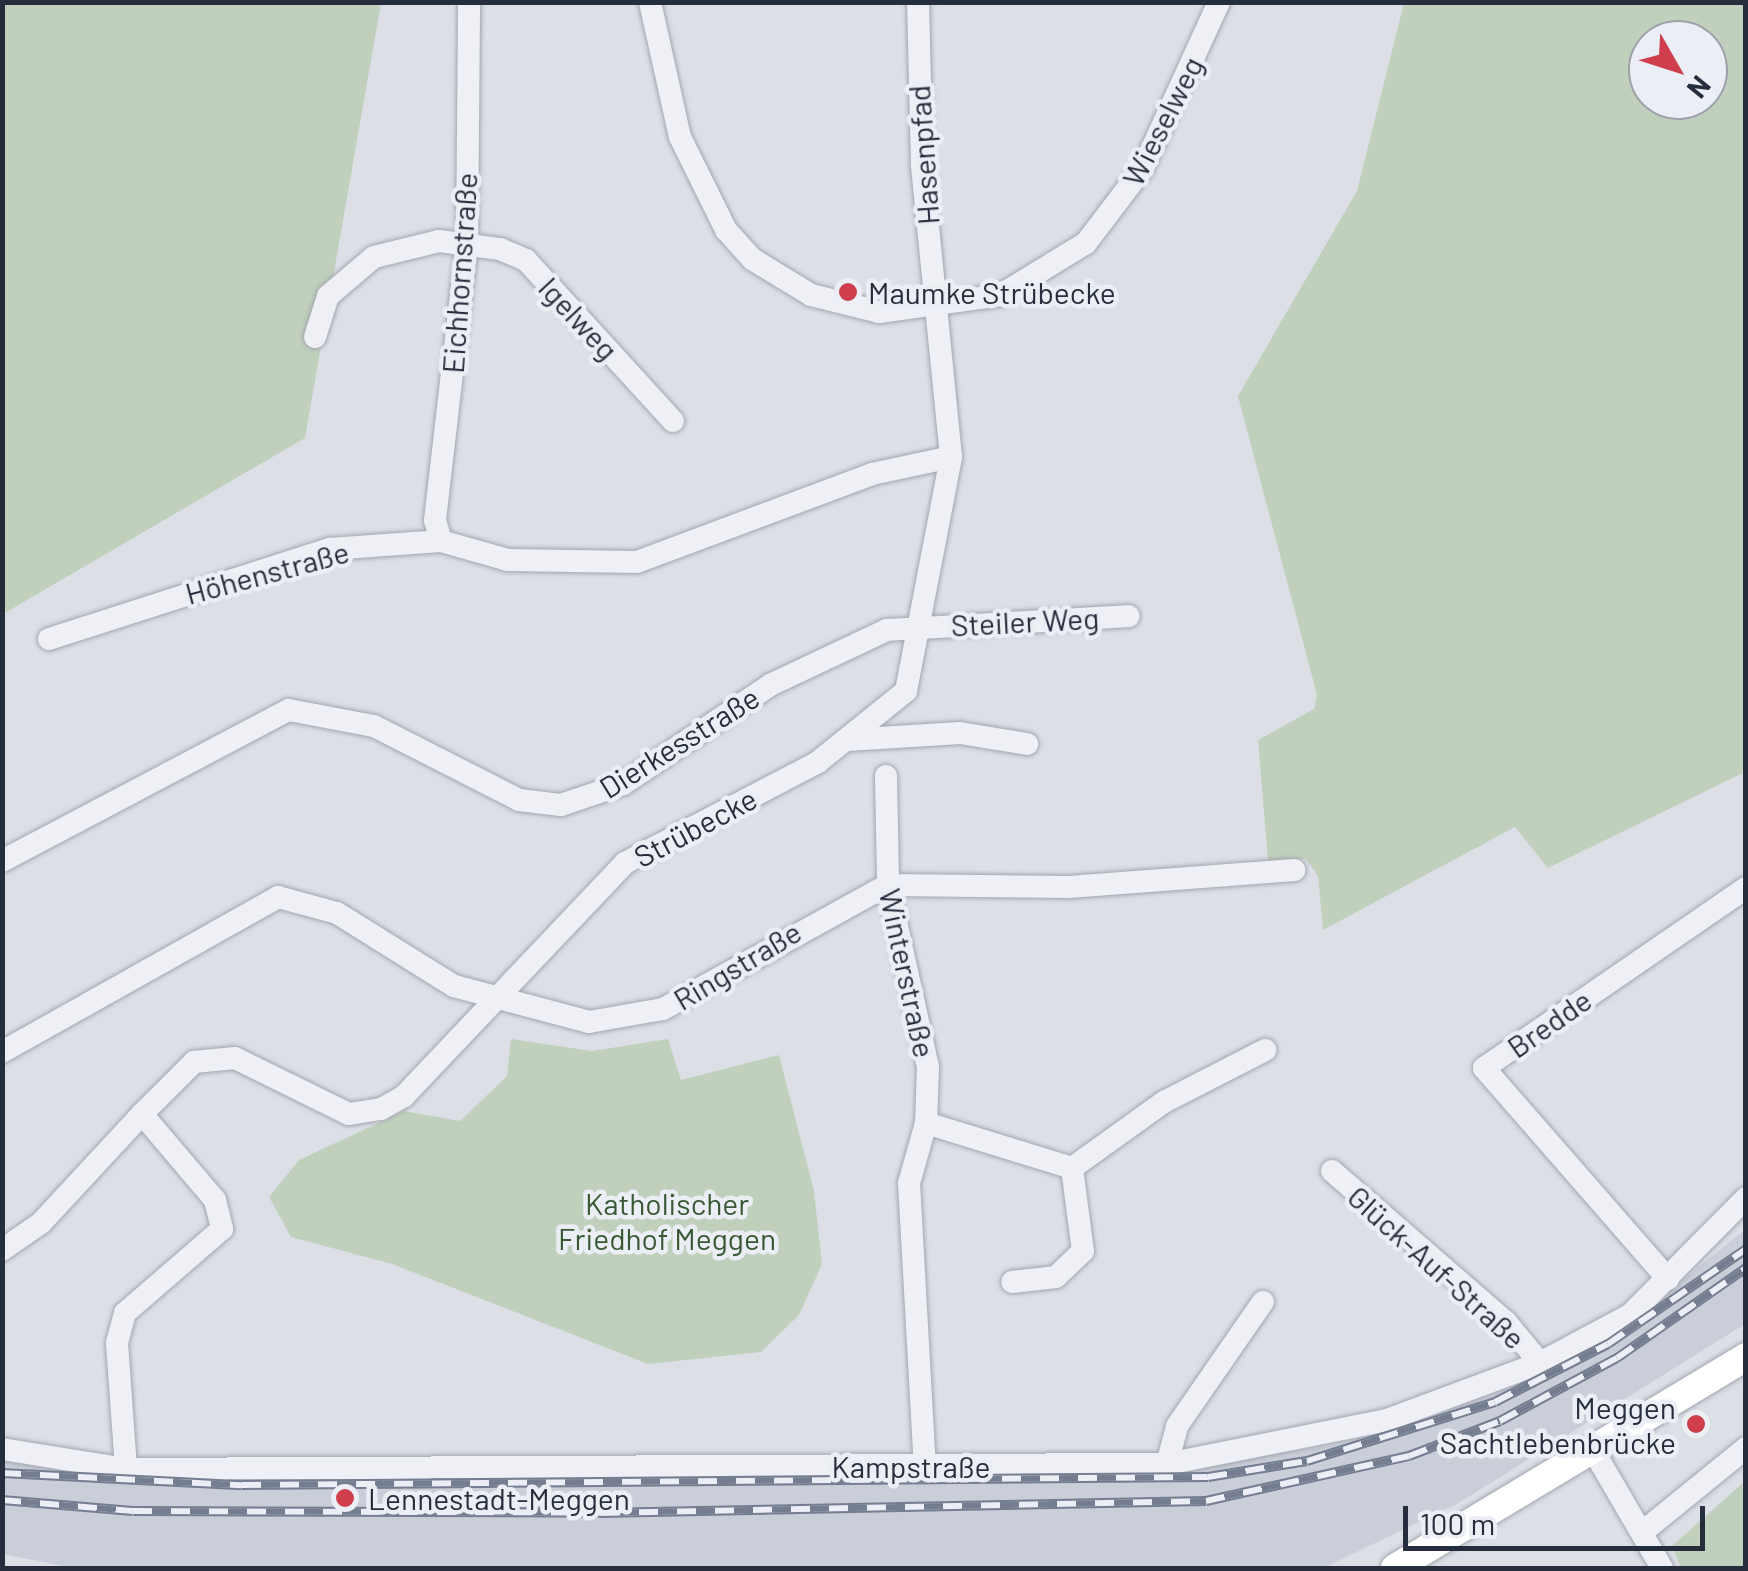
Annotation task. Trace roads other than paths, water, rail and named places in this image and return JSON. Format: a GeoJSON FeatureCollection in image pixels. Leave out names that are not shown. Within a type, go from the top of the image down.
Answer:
{"type":"FeatureCollection","features":[{"type":"Feature","properties":{"kind":"main road"},"geometry":{"type":"LineString","coordinates":[[1395,1568],[1746,1357]]}},
{"type":"Feature","properties":{"kind":"street","name":"Eichhornstraße"},"geometry":{"type":"LineString","coordinates":[[441,541],[435,520],[467,243],[470,2]]}},
{"type":"Feature","properties":{"kind":"street","name":"Wieselweg"},"geometry":{"type":"LineString","coordinates":[[650,2],[691,168],[738,246],[844,306],[935,307],[1017,288],[1086,243],[1143,168],[1219,2]]}},
{"type":"Feature","properties":{"kind":"street","name":"Hasenpfad"},"geometry":{"type":"LineString","coordinates":[[918,2],[935,307]]}},
{"type":"Feature","properties":{"kind":"street","name":"Igelweg"},"geometry":{"type":"LineString","coordinates":[[315,337],[328,296],[374,257],[403,243],[467,243],[526,260],[673,422]]}},
{"type":"Feature","properties":{"kind":"street","name":"Strübecke"},"geometry":{"type":"LineString","coordinates":[[142,1114],[194,1062],[235,1058],[366,1115],[404,1096],[625,864],[848,740],[906,691],[951,456],[935,307]]}},
{"type":"Feature","properties":{"kind":"street","name":"Höhenstraße"},"geometry":{"type":"LineString","coordinates":[[50,639],[330,549],[441,541],[508,560],[637,562],[872,474],[951,456]]}},
{"type":"Feature","properties":{"kind":"street","name":"Steiler Weg"},"geometry":{"type":"LineString","coordinates":[[920,628],[1129,616]]}},
{"type":"Feature","properties":{"kind":"street","name":"Dierkesstraße"},"geometry":{"type":"LineString","coordinates":[[2,861],[290,710],[374,726],[519,800],[574,802],[623,784],[833,652],[886,630],[920,628]]}},
{"type":"Feature","properties":{"kind":"street"},"geometry":{"type":"LineString","coordinates":[[848,740],[960,733],[1027,744]]}},
{"type":"Feature","properties":{"kind":"street","name":"Winterstraße"},"geometry":{"type":"LineString","coordinates":[[886,776],[888,884],[928,1068],[926,1123],[909,1183],[925,1466]]}},
{"type":"Feature","properties":{"kind":"street","name":"Ringstraße"},"geometry":{"type":"LineString","coordinates":[[2,1052],[278,897],[337,913],[412,965],[590,1022],[662,1009],[888,884],[1070,887],[1294,870]]}},
{"type":"Feature","properties":{"kind":"street","name":"Bredde"},"geometry":{"type":"LineString","coordinates":[[1668,1278],[1484,1068],[1746,888]]}},
{"type":"Feature","properties":{"kind":"street"},"geometry":{"type":"LineString","coordinates":[[1072,1168],[1164,1102],[1265,1050]]}},
{"type":"Feature","properties":{"kind":"street"},"geometry":{"type":"LineString","coordinates":[[2,1250],[41,1223],[142,1114],[214,1200],[222,1229],[124,1313],[117,1343],[126,1469]]}},
{"type":"Feature","properties":{"kind":"street"},"geometry":{"type":"LineString","coordinates":[[926,1123],[1072,1168]]}},
{"type":"Feature","properties":{"kind":"street"},"geometry":{"type":"LineString","coordinates":[[1012,1282],[1056,1276],[1083,1251],[1072,1168]]}},
{"type":"Feature","properties":{"kind":"street","name":"Glück-Auf-Straße"},"geometry":{"type":"LineString","coordinates":[[1332,1172],[1506,1322],[1540,1364]]}},
{"type":"Feature","properties":{"kind":"street","name":"Kampstraße"},"geometry":{"type":"LineString","coordinates":[[2,1449],[126,1469],[1167,1464],[1387,1420],[1540,1364],[1630,1315],[1746,1198]]}},
{"type":"Feature","properties":{"kind":"street"},"geometry":{"type":"LineString","coordinates":[[1167,1464],[1178,1426],[1264,1302]]}},
{"type":"Feature","properties":{"kind":"street"},"geometry":{"type":"LineString","coordinates":[[1593,1450],[1654,1550],[1746,1448]]}},
{"type":"Feature","properties":{"kind":"railway"},"geometry":{"type":"LineString","coordinates":[[2,1473],[242,1485],[1208,1477],[1307,1461],[1495,1402],[1608,1344],[1746,1249]]}},
{"type":"Feature","properties":{"kind":"railway"},"geometry":{"type":"LineString","coordinates":[[2,1500],[133,1511],[601,1513],[1206,1501],[1409,1456],[1500,1421],[1617,1358],[1746,1268]]}},
{"type":"Feature","properties":{"kind":"place","name":"Maumke Strübecke"},"geometry":{"type":"Point","coordinates":[848,292]}},
{"type":"Feature","properties":{"kind":"place","name":"Meggen Sachtlebenbrücke"},"geometry":{"type":"Point","coordinates":[1696,1424]}},
{"type":"Feature","properties":{"kind":"place","name":"Lennestadt-Meggen"},"geometry":{"type":"Point","coordinates":[345,1498]}},
{"type":"Feature","properties":{"kind":"park label","name":"Katholischer Friedhof Meggen"},"geometry":{"type":"Point","coordinates":[667,1220]}}]}
